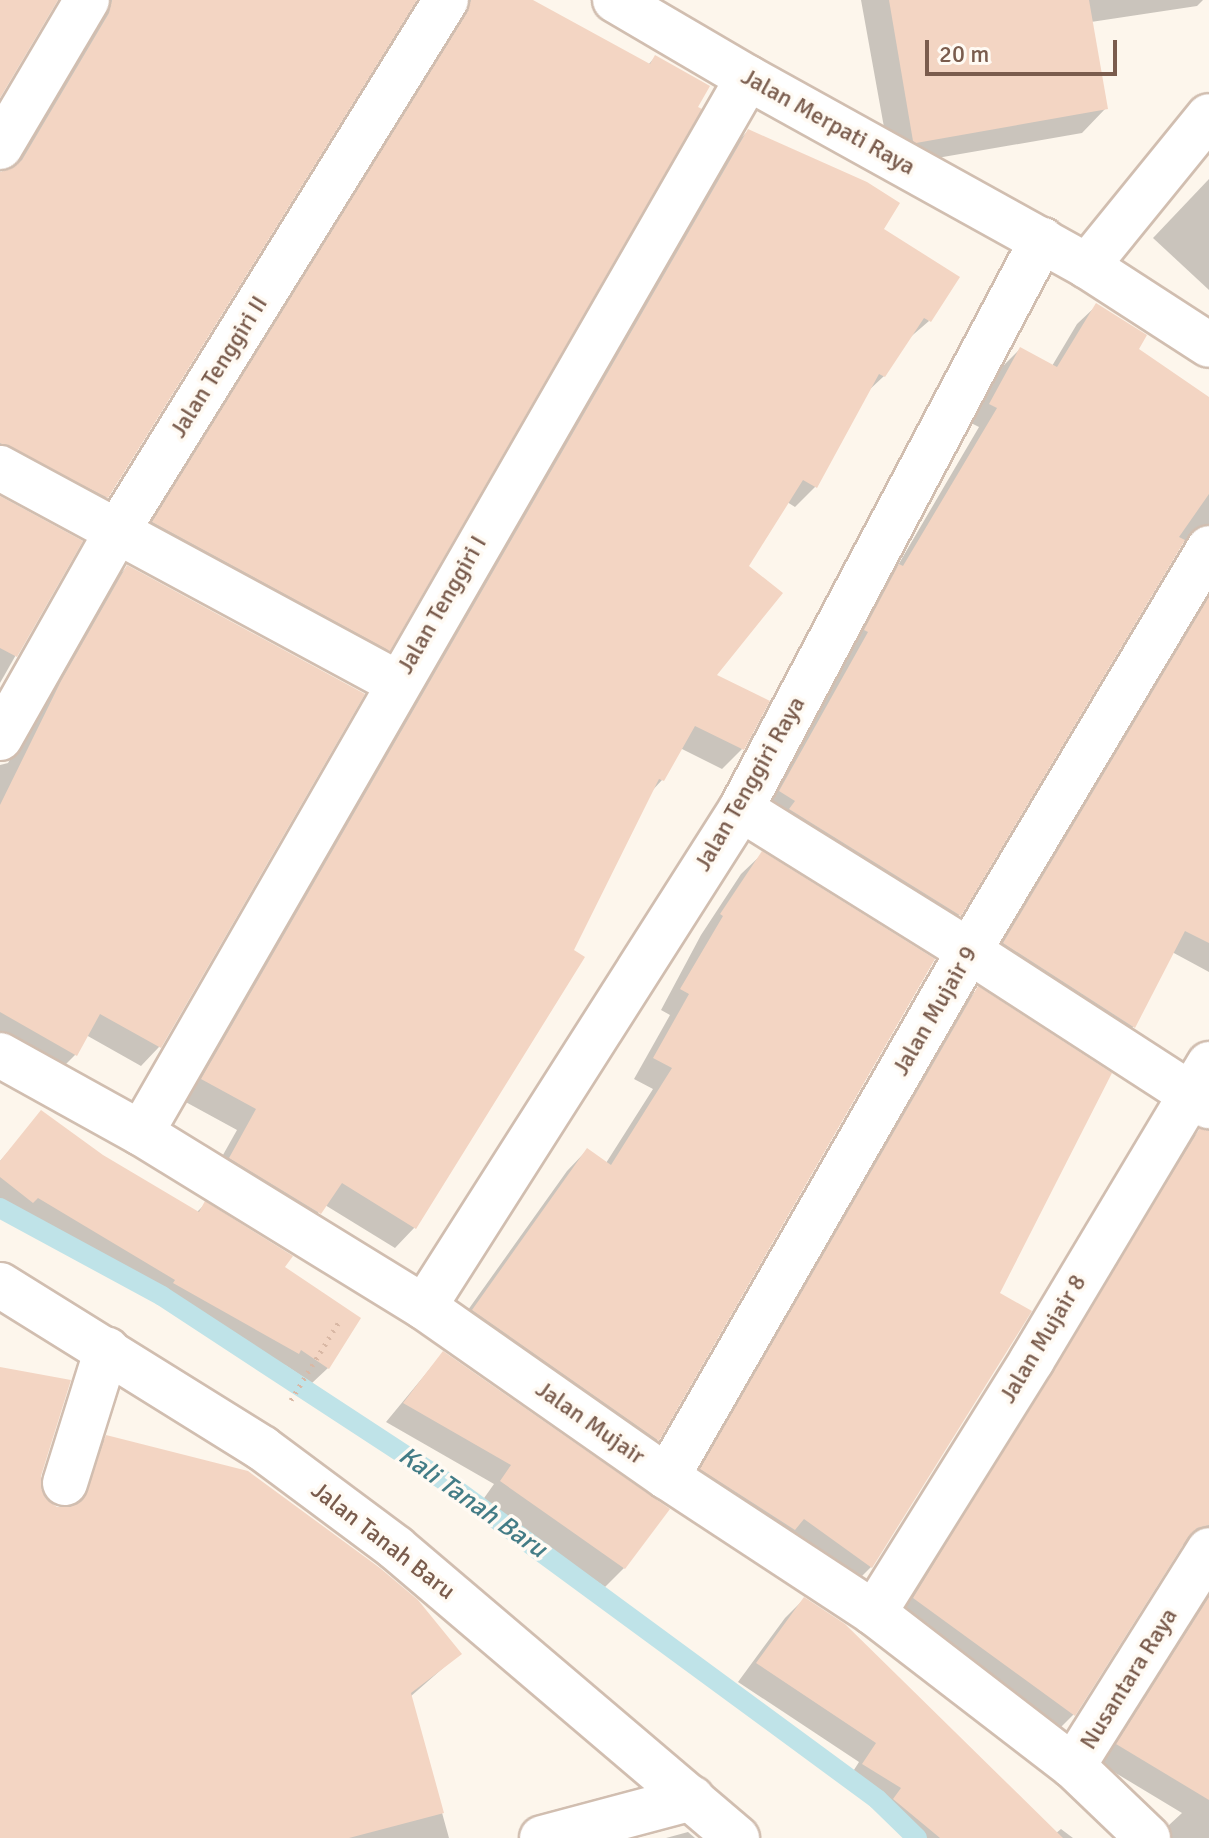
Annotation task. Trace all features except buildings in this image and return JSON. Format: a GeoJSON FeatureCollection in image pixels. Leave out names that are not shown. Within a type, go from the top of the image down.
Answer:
{"type":"FeatureCollection","features":[{"type":"Feature","properties":{"kind":"street"},"geometry":{"type":"LineString","coordinates":[[0,147],[87,0]]}},
{"type":"Feature","properties":{"kind":"street","name":"Jalan Tenggiri II"},"geometry":{"type":"LineString","coordinates":[[0,738],[116,533],[446,0]]}},
{"type":"Feature","properties":{"kind":"street","name":"Jalan Merpati Raya"},"geometry":{"type":"LineString","coordinates":[[629,3],[748,78],[1087,266],[1209,345]]}},
{"type":"Feature","properties":{"kind":"street","name":"Jalan Tenggiri I"},"geometry":{"type":"LineString","coordinates":[[141,1133],[397,683],[748,78]]}},
{"type":"Feature","properties":{"kind":"street"},"geometry":{"type":"LineString","coordinates":[[1087,266],[1209,116]]}},
{"type":"Feature","properties":{"kind":"street","name":"Jalan Tenggiri Raya"},"geometry":{"type":"LineString","coordinates":[[424,1307],[741,809],[1042,240]]}},
{"type":"Feature","properties":{"kind":"street"},"geometry":{"type":"LineString","coordinates":[[0,468],[397,683]]}},
{"type":"Feature","properties":{"kind":"street","name":"Jalan Mujair 9"},"geometry":{"type":"LineString","coordinates":[[667,1477],[969,951],[1209,548]]}},
{"type":"Feature","properties":{"kind":"street"},"geometry":{"type":"LineString","coordinates":[[741,809],[969,951],[1203,1088]]}},
{"type":"Feature","properties":{"kind":"street","name":"Jalan Mujair"},"geometry":{"type":"LineString","coordinates":[[0,1055],[141,1133],[424,1307],[667,1477],[874,1613],[1073,1766],[1148,1838]]}},
{"type":"Feature","properties":{"kind":"street","name":"Jalan Mujair 8"},"geometry":{"type":"LineString","coordinates":[[874,1613],[1203,1088]]}},
{"type":"Feature","properties":{"kind":"street","name":"Jalan Tanah Baru"},"geometry":{"type":"LineString","coordinates":[[0,1285],[262,1448],[396,1548],[737,1838]]}},
{"type":"Feature","properties":{"kind":"street"},"geometry":{"type":"LineString","coordinates":[[65,1483],[107,1349]]}},
{"type":"Feature","properties":{"kind":"street","name":"Nusantara Raya"},"geometry":{"type":"LineString","coordinates":[[1073,1766],[1209,1550]]}},
{"type":"Feature","properties":{"kind":"street"},"geometry":{"type":"LineString","coordinates":[[542,1838],[692,1798]]}},
{"type":"Feature","properties":{"kind":"path"},"geometry":{"type":"LineString","coordinates":[[290,1401],[320,1351]]}},
{"type":"Feature","properties":{"kind":"waterway","name":"Kali Tanah Baru"},"geometry":{"type":"LineString","coordinates":[[0,1208],[162,1296],[439,1477],[877,1799],[917,1838]]}}]}
